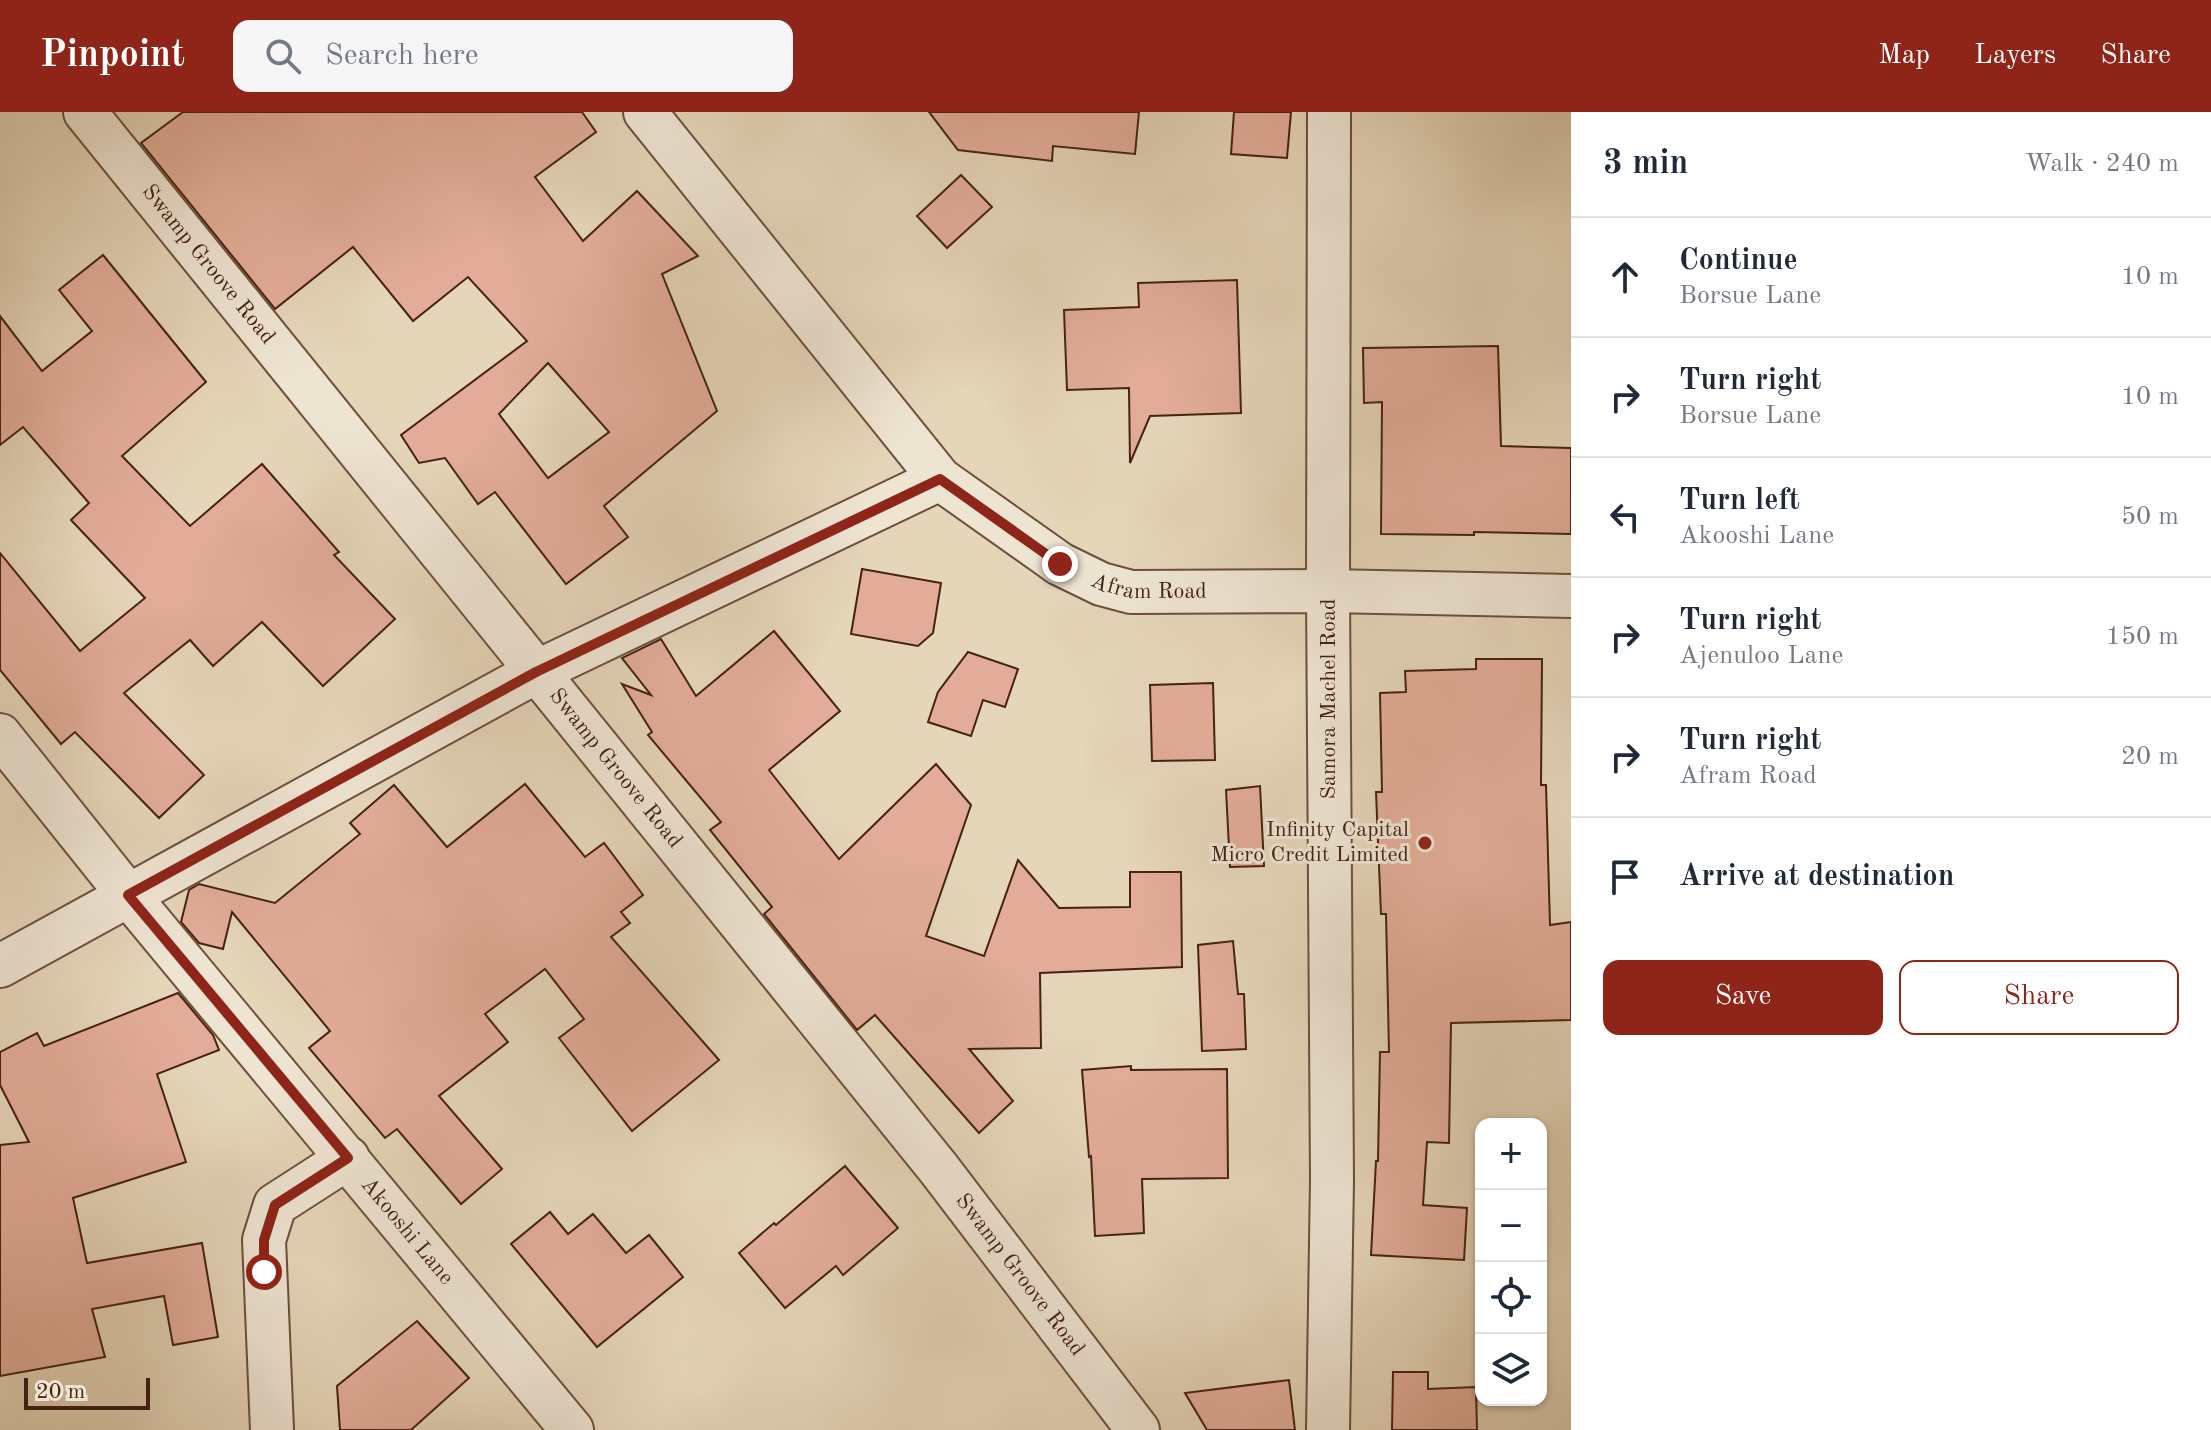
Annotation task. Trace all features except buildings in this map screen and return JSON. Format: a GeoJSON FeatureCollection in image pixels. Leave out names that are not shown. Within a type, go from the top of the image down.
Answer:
{"type":"FeatureCollection","features":[{"type":"Feature","properties":{"kind":"street","name":"Swamp Groove Road"},"geometry":{"type":"LineString","coordinates":[[85,112],[939,1169],[1138,1430]]}},
{"type":"Feature","properties":{"kind":"street","name":"Afram Road"},"geometry":{"type":"LineString","coordinates":[[645,112],[940,479],[1060,564],[1101,584],[1131,592],[1328,591],[1571,596]]}},
{"type":"Feature","properties":{"kind":"street","name":"Samora Machel Road"},"geometry":{"type":"LineString","coordinates":[[1328,1430],[1332,1180],[1329,112]]}},
{"type":"Feature","properties":{"kind":"street"},"geometry":{"type":"LineString","coordinates":[[0,966],[536,672],[940,479]]}},
{"type":"Feature","properties":{"kind":"street","name":"Akooshi Lane"},"geometry":{"type":"LineString","coordinates":[[0,735],[128,895],[572,1430]]}},
{"type":"Feature","properties":{"kind":"street"},"geometry":{"type":"LineString","coordinates":[[272,1430],[264,1240],[275,1205],[348,1158]]}},
{"type":"Feature","properties":{"kind":"place","name":"Infinity Capital Micro Credit Limited"},"geometry":{"type":"Point","coordinates":[1425,843]}},
{"type":"Feature","properties":{"kind":"route"},"geometry":{"type":"LineString","coordinates":[[264,1272],[264,1240],[275,1205],[348,1158],[128,895],[536,672],[940,479],[1060,564]]}}]}
